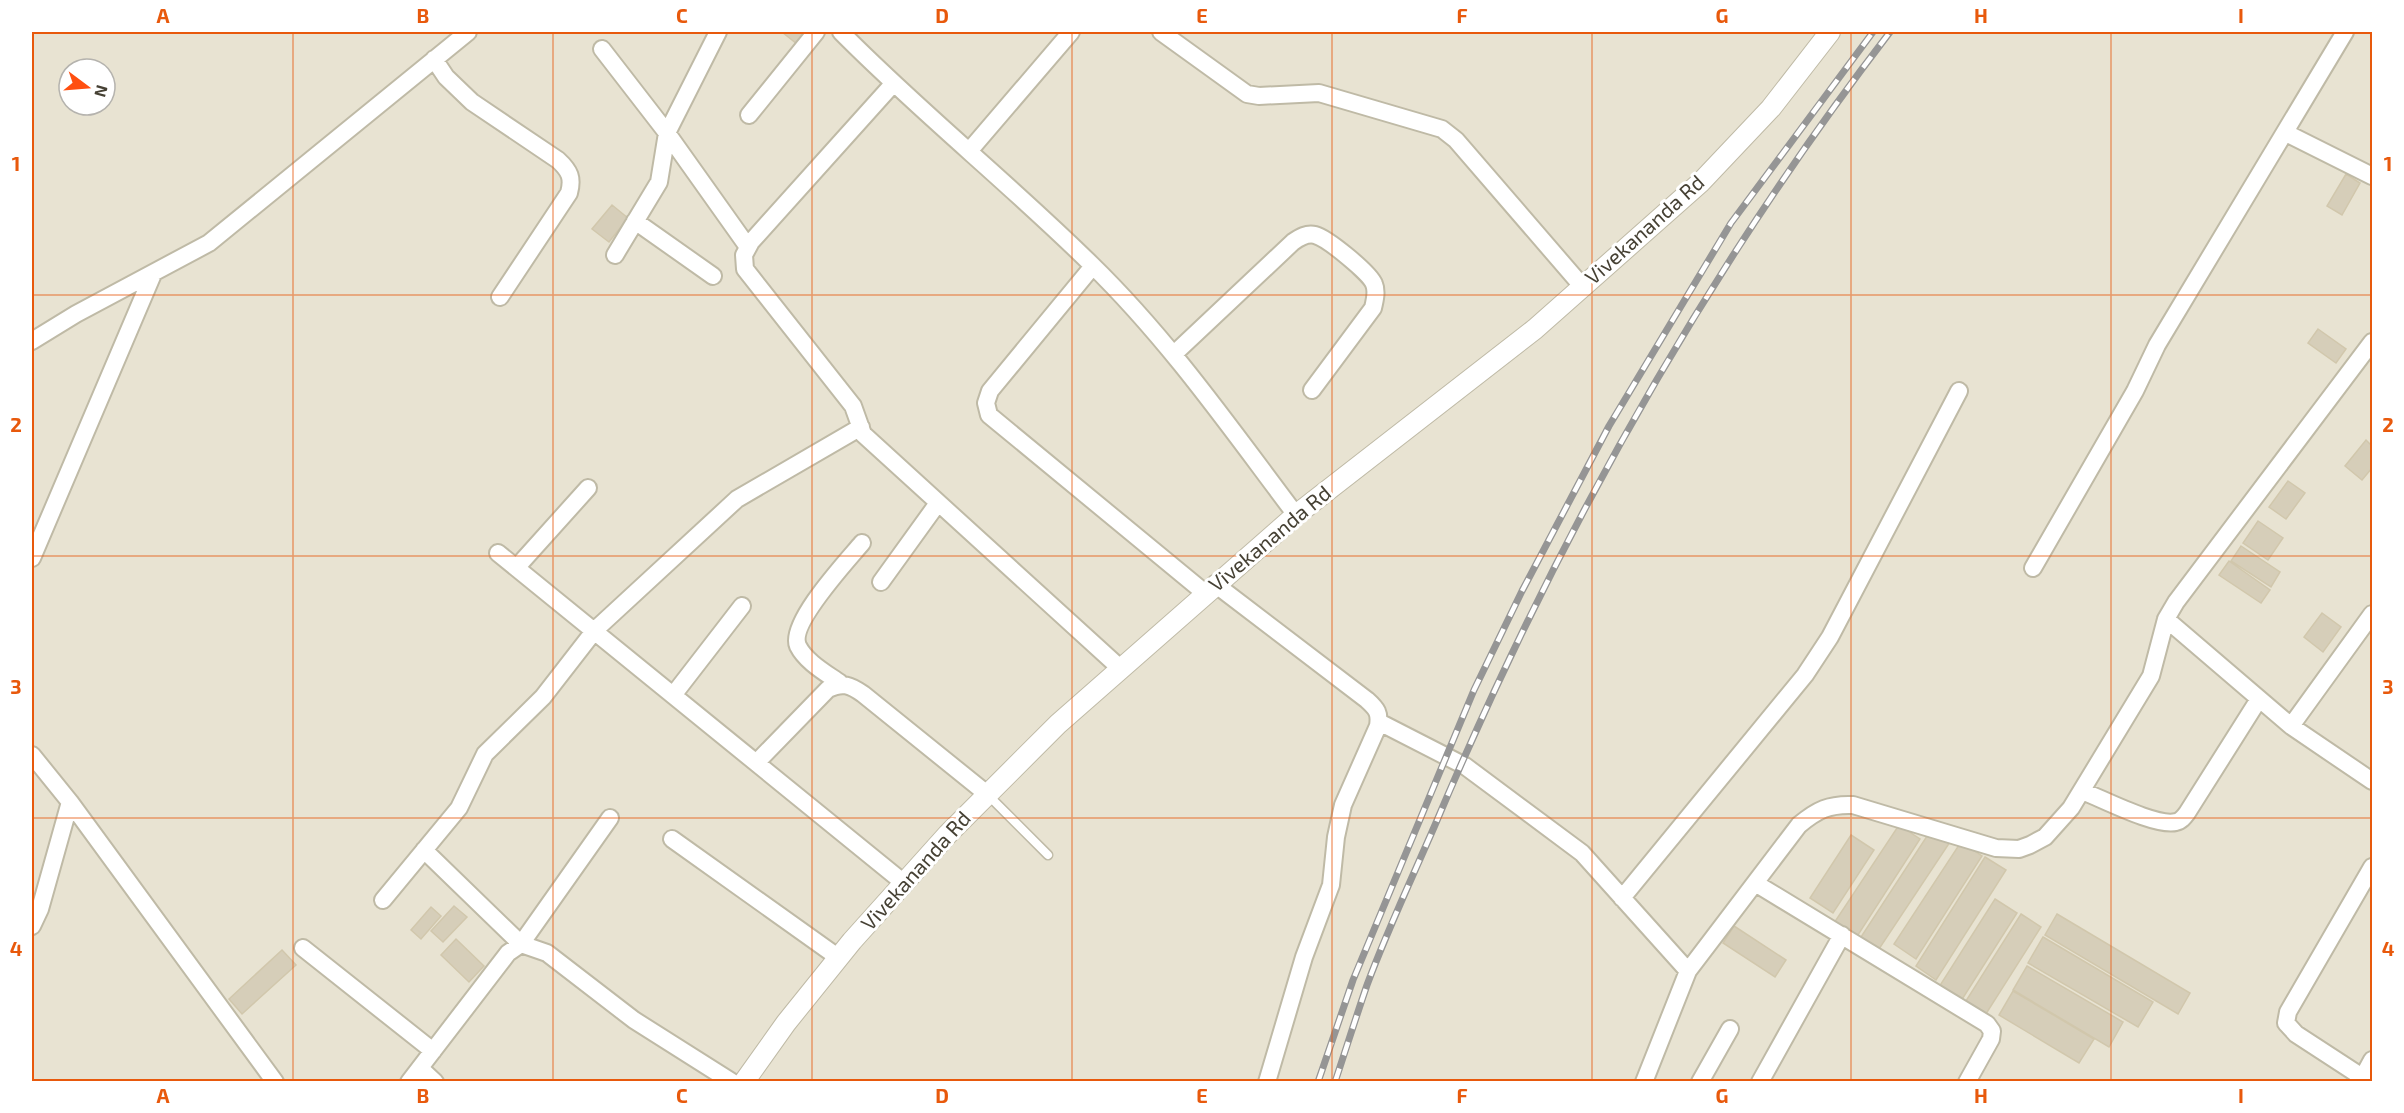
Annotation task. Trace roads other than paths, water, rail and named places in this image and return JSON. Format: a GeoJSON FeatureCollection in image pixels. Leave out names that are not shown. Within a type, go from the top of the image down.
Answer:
{"type":"FeatureCollection","features":[{"type":"Feature","properties":{"kind":"street"},"geometry":{"type":"LineString","coordinates":[[32,341],[76,314],[209,243],[468,32]]}},
{"type":"Feature","properties":{"kind":"street"},"geometry":{"type":"LineString","coordinates":[[615,255],[659,182],[667,133],[718,32]]}},
{"type":"Feature","properties":{"kind":"street"},"geometry":{"type":"LineString","coordinates":[[749,116],[816,32]]}},
{"type":"Feature","properties":{"kind":"street"},"geometry":{"type":"LineString","coordinates":[[841,32],[893,84],[970,150],[1093,266],[1174,354],[1296,515]]}},
{"type":"Feature","properties":{"kind":"street"},"geometry":{"type":"LineString","coordinates":[[970,150],[1071,32]]}},
{"type":"Feature","properties":{"kind":"street"},"geometry":{"type":"LineString","coordinates":[[1161,32],[1247,94],[1259,96],[1318,93],[1442,129],[1455,140],[1582,286]]}},
{"type":"Feature","properties":{"kind":"street","name":"Vivekananda Rd"},"geometry":{"type":"LineString","coordinates":[[744,1082],[786,1023],[838,958],[987,794],[1058,724],[1296,515],[1535,329],[1734,149],[1810,60],[1830,32]]}},
{"type":"Feature","properties":{"kind":"street"},"geometry":{"type":"LineString","coordinates":[[2033,568],[2157,345],[2345,32]]}},
{"type":"Feature","properties":{"kind":"street"},"geometry":{"type":"LineString","coordinates":[[602,49],[667,133],[748,247]]}},
{"type":"Feature","properties":{"kind":"street"},"geometry":{"type":"LineString","coordinates":[[434,59],[458,91],[558,160],[568,169],[573,180],[569,193],[500,297]]}},
{"type":"Feature","properties":{"kind":"street"},"geometry":{"type":"LineString","coordinates":[[893,84],[748,247],[744,255],[746,269],[853,406],[864,435],[1120,668]]}},
{"type":"Feature","properties":{"kind":"street"},"geometry":{"type":"LineString","coordinates":[[2286,133],[2373,176]]}},
{"type":"Feature","properties":{"kind":"street"},"geometry":{"type":"LineString","coordinates":[[635,221],[713,276]]}},
{"type":"Feature","properties":{"kind":"street"},"geometry":{"type":"LineString","coordinates":[[1174,354],[1293,242],[1303,235],[1314,234],[1325,239],[1365,273],[1374,283],[1376,296],[1373,308],[1312,390]]}},
{"type":"Feature","properties":{"kind":"street"},"geometry":{"type":"LineString","coordinates":[[1093,266],[990,391],[986,403],[989,415],[1210,589],[1377,709],[1379,722],[1343,805],[1336,837],[1331,885],[1304,957],[1267,1082]]}},
{"type":"Feature","properties":{"kind":"street"},"geometry":{"type":"LineString","coordinates":[[32,558],[153,274]]}},
{"type":"Feature","properties":{"kind":"street"},"geometry":{"type":"LineString","coordinates":[[1662,1082],[1646,1077],[1688,971],[1799,825],[1817,810],[1834,804],[1853,805],[1996,848],[2019,849],[2045,837],[2060,822],[2151,676],[2166,619],[2176,602],[2373,342]]}},
{"type":"Feature","properties":{"kind":"street"},"geometry":{"type":"LineString","coordinates":[[1622,898],[1805,675],[1830,636],[1959,391]]}},
{"type":"Feature","properties":{"kind":"street"},"geometry":{"type":"LineString","coordinates":[[383,900],[462,803],[485,754],[543,697],[595,630],[737,499],[861,427]]}},
{"type":"Feature","properties":{"kind":"street"},"geometry":{"type":"LineString","coordinates":[[517,567],[588,488]]}},
{"type":"Feature","properties":{"kind":"street"},"geometry":{"type":"LineString","coordinates":[[881,582],[938,503]]}},
{"type":"Feature","properties":{"kind":"street"},"geometry":{"type":"LineString","coordinates":[[862,543],[804,615],[797,629],[797,645],[807,658],[840,683],[851,685],[863,694],[987,794]]}},
{"type":"Feature","properties":{"kind":"street"},"geometry":{"type":"LineString","coordinates":[[498,552],[904,883]]}},
{"type":"Feature","properties":{"kind":"street"},"geometry":{"type":"LineString","coordinates":[[674,694],[742,606]]}},
{"type":"Feature","properties":{"kind":"street"},"geometry":{"type":"LineString","coordinates":[[2291,726],[2373,614]]}},
{"type":"Feature","properties":{"kind":"street"},"geometry":{"type":"LineString","coordinates":[[2166,619],[2291,726],[2373,781]]}},
{"type":"Feature","properties":{"kind":"street"},"geometry":{"type":"LineString","coordinates":[[757,762],[828,689],[840,683]]}},
{"type":"Feature","properties":{"kind":"street"},"geometry":{"type":"LineString","coordinates":[[2082,790],[2148,817],[2168,823],[2179,822],[2259,699]]}},
{"type":"Feature","properties":{"kind":"street"},"geometry":{"type":"LineString","coordinates":[[1379,722],[1465,766],[1582,853],[1688,971]]}},
{"type":"Feature","properties":{"kind":"street"},"geometry":{"type":"LineString","coordinates":[[32,755],[70,802],[275,1082]]}},
{"type":"Feature","properties":{"kind":"street"},"geometry":{"type":"LineString","coordinates":[[32,926],[40,909],[70,802]]}},
{"type":"Feature","properties":{"kind":"street"},"geometry":{"type":"LineString","coordinates":[[409,1082],[508,953],[521,944],[610,818]]}},
{"type":"Feature","properties":{"kind":"street"},"geometry":{"type":"LineString","coordinates":[[672,839],[838,958]]}},
{"type":"Feature","properties":{"kind":"street"},"geometry":{"type":"LineString","coordinates":[[424,850],[521,944],[547,953],[634,1020],[732,1082]]}},
{"type":"Feature","properties":{"kind":"street"},"geometry":{"type":"LineString","coordinates":[[2373,867],[2288,1012],[2286,1023],[2296,1034],[2361,1079],[2373,1060]]}},
{"type":"Feature","properties":{"kind":"street"},"geometry":{"type":"LineString","coordinates":[[1755,883],[1987,1024],[1992,1031],[1991,1039],[1967,1082]]}},
{"type":"Feature","properties":{"kind":"street"},"geometry":{"type":"LineString","coordinates":[[1760,1082],[1842,936]]}},
{"type":"Feature","properties":{"kind":"street"},"geometry":{"type":"LineString","coordinates":[[303,948],[433,1051]]}},
{"type":"Feature","properties":{"kind":"street"},"geometry":{"type":"LineString","coordinates":[[1700,1082],[1730,1029]]}},
{"type":"Feature","properties":{"kind":"street"},"geometry":{"type":"LineString","coordinates":[[420,1068],[435,1082]]}},
{"type":"Feature","properties":{"kind":"lane"},"geometry":{"type":"LineString","coordinates":[[987,794],[1048,855]]}},
{"type":"Feature","properties":{"kind":"railway"},"geometry":{"type":"LineString","coordinates":[[1318,1082],[1353,980],[1474,690],[1522,591],[1609,426],[1731,223],[1873,32]]}},
{"type":"Feature","properties":{"kind":"railway"},"geometry":{"type":"LineString","coordinates":[[1335,1082],[1367,985],[1400,905],[1481,720],[1582,514],[1637,414],[1757,218],[1822,124],[1890,32]]}}]}
